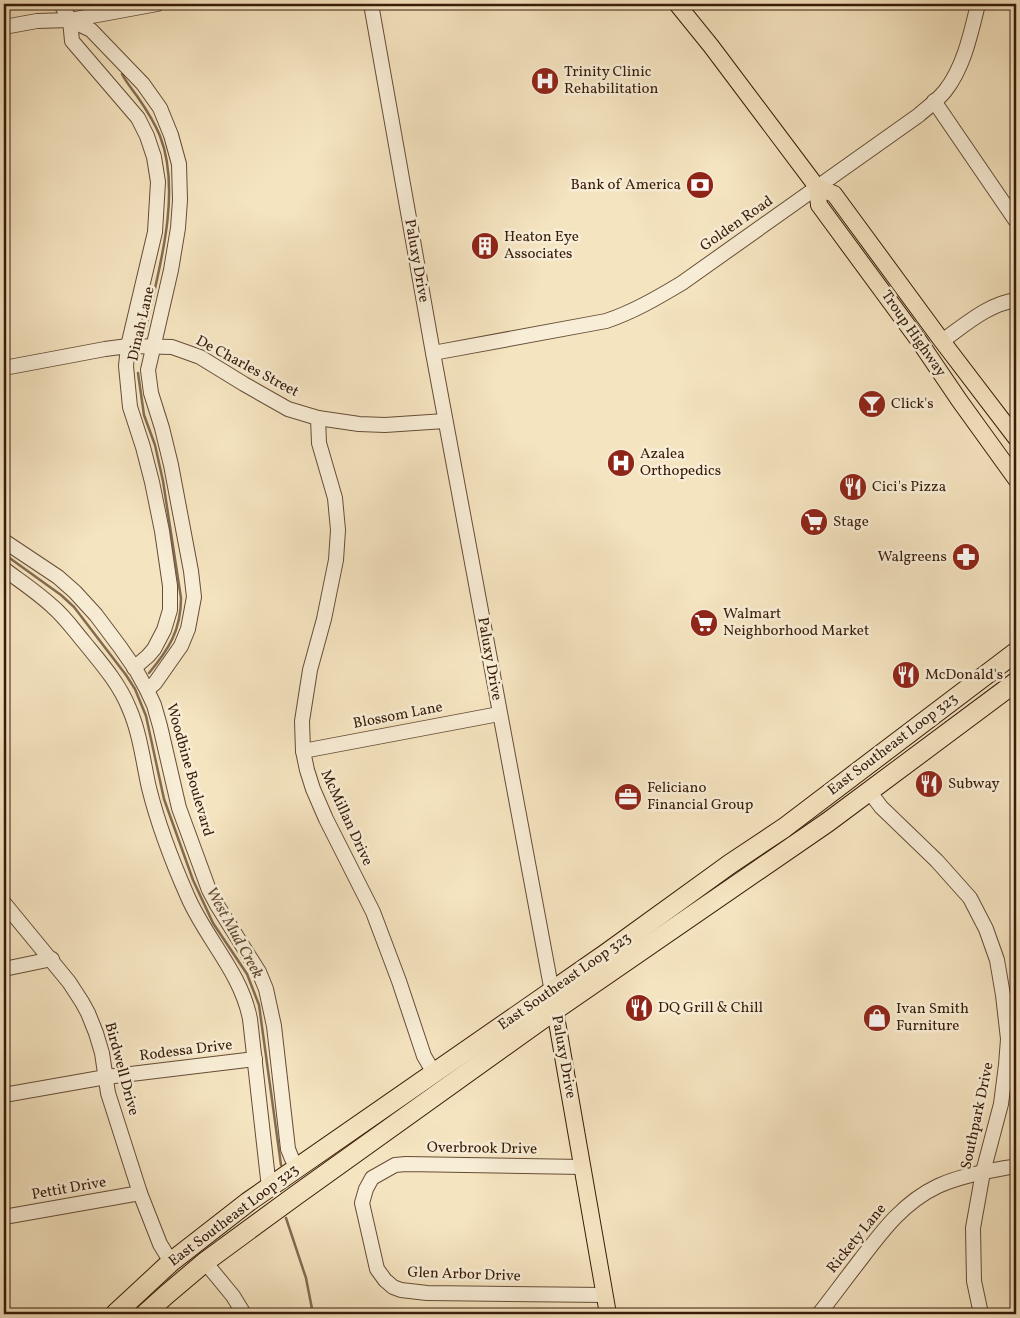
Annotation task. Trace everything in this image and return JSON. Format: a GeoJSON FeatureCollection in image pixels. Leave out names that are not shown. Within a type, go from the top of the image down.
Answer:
{"type":"FeatureCollection","features":[{"type":"Feature","properties":{"kind":"highway","name":"East Southeast Loop 323"},"geometry":{"type":"LineString","coordinates":[[145,1314],[205,1262],[553,1001],[607,954],[730,864],[784,828],[1016,652]]}},
{"type":"Feature","properties":{"kind":"highway","name":"East Southeast Loop 323"},"geometry":{"type":"LineString","coordinates":[[115,1314],[171,1262],[235,1212],[298,1167],[434,1073],[553,1001],[828,822],[1016,682]]}},
{"type":"Feature","properties":{"kind":"main road","name":"Troup Highway"},"geometry":{"type":"LineString","coordinates":[[677,4],[817,187],[819,205],[919,341],[1016,479]]}},
{"type":"Feature","properties":{"kind":"main road","name":"Troup Highway"},"geometry":{"type":"LineString","coordinates":[[817,187],[834,194],[1016,438]]}},
{"type":"Feature","properties":{"kind":"main road","name":"Paluxy Drive"},"geometry":{"type":"LineString","coordinates":[[553,1001],[608,1314]]}},
{"type":"Feature","properties":{"kind":"street","name":"Dinah Lane"},"geometry":{"type":"LineString","coordinates":[[61,4],[70,20],[72,41],[138,118],[154,157],[158,182],[155,232],[128,346],[126,366],[130,407],[152,482],[170,586],[170,610],[164,630],[154,649],[134,668]]}},
{"type":"Feature","properties":{"kind":"street"},"geometry":{"type":"LineString","coordinates":[[4,27],[37,21],[70,20],[157,4]]}},
{"type":"Feature","properties":{"kind":"street","name":"Paluxy Drive"},"geometry":{"type":"LineString","coordinates":[[371,4],[432,353],[553,1001]]}},
{"type":"Feature","properties":{"kind":"street","name":"Golden Road"},"geometry":{"type":"LineString","coordinates":[[432,353],[596,323],[621,316],[682,283],[920,115],[945,91],[960,67],[978,4]]}},
{"type":"Feature","properties":{"kind":"street","name":"Dinah Lane"},"geometry":{"type":"LineString","coordinates":[[70,20],[91,30],[143,84],[160,108],[171,135],[179,164],[180,200],[178,228],[167,289],[148,370],[151,393],[171,465],[191,571],[194,597],[188,629],[181,646],[155,683],[147,690]]}},
{"type":"Feature","properties":{"kind":"street"},"geometry":{"type":"LineString","coordinates":[[934,101],[1016,221]]}},
{"type":"Feature","properties":{"kind":"street"},"geometry":{"type":"LineString","coordinates":[[942,340],[988,309],[1016,300]]}},
{"type":"Feature","properties":{"kind":"street","name":"De Charles Street"},"geometry":{"type":"LineString","coordinates":[[4,368],[128,346],[172,347],[200,358],[288,408],[318,418],[359,424],[385,425],[445,421]]}},
{"type":"Feature","properties":{"kind":"street","name":"McMillan Drive"},"geometry":{"type":"LineString","coordinates":[[318,418],[319,444],[335,498],[338,530],[336,560],[304,700],[302,721],[303,750],[313,789],[373,912],[424,1056],[434,1073]]}},
{"type":"Feature","properties":{"kind":"street","name":"Woodbine Boulevard"},"geometry":{"type":"LineString","coordinates":[[4,542],[58,578],[75,592],[96,615],[134,668],[147,690],[160,726],[179,808],[210,890],[217,905],[259,972],[266,989],[274,1026],[288,1149],[298,1167]]}},
{"type":"Feature","properties":{"kind":"street"},"geometry":{"type":"LineString","coordinates":[[4,569],[63,616],[123,695],[131,712],[137,730],[149,788],[162,830],[186,894],[207,934],[234,974],[245,998],[255,1058],[269,1188]]}},
{"type":"Feature","properties":{"kind":"street","name":"Blossom Lane"},"geometry":{"type":"LineString","coordinates":[[303,750],[499,714]]}},
{"type":"Feature","properties":{"kind":"street","name":"Southpark Drive"},"geometry":{"type":"LineString","coordinates":[[868,791],[882,808],[970,898],[986,929],[997,960],[1008,1039],[1000,1104],[983,1172],[973,1228],[974,1280],[981,1314]]}},
{"type":"Feature","properties":{"kind":"street","name":"Birdwell Drive"},"geometry":{"type":"LineString","coordinates":[[4,903],[36,943],[52,959],[74,989],[88,1013],[102,1053],[108,1093],[140,1193],[160,1244],[171,1262]]}},
{"type":"Feature","properties":{"kind":"street"},"geometry":{"type":"LineString","coordinates":[[4,968],[52,959]]}},
{"type":"Feature","properties":{"kind":"street","name":"Rodessa Drive"},"geometry":{"type":"LineString","coordinates":[[4,1095],[106,1077],[255,1058]]}},
{"type":"Feature","properties":{"kind":"street","name":"Overbrook Drive"},"geometry":{"type":"LineString","coordinates":[[382,1172],[395,1165],[406,1164],[583,1166]]}},
{"type":"Feature","properties":{"kind":"street","name":"Rickety Lane"},"geometry":{"type":"LineString","coordinates":[[819,1314],[882,1232],[903,1209],[919,1196],[937,1186],[957,1179],[1016,1166]]}},
{"type":"Feature","properties":{"kind":"street","name":"Glen Arbor Drive"},"geometry":{"type":"LineString","coordinates":[[382,1172],[372,1178],[362,1203],[377,1269],[393,1287],[427,1293],[605,1295]]}},
{"type":"Feature","properties":{"kind":"street","name":"Pettit Drive"},"geometry":{"type":"LineString","coordinates":[[4,1218],[140,1193]]}},
{"type":"Feature","properties":{"kind":"street"},"geometry":{"type":"LineString","coordinates":[[205,1262],[233,1296],[244,1314]]}},
{"type":"Feature","properties":{"kind":"waterway"},"geometry":{"type":"LineString","coordinates":[[122,74],[147,110],[158,131],[166,158],[169,181],[166,231],[146,327]]}},
{"type":"Feature","properties":{"kind":"waterway"},"geometry":{"type":"LineString","coordinates":[[138,373],[144,415],[155,445],[163,481],[181,598],[179,620],[176,629],[168,647],[149,673]]}},
{"type":"Feature","properties":{"kind":"waterway","name":"West Mud Creek"},"geometry":{"type":"LineString","coordinates":[[4,554],[61,595],[74,607],[135,689],[146,716],[164,799],[193,880],[213,923],[247,974],[259,1005],[281,1165]]}},
{"type":"Feature","properties":{"kind":"waterway","name":"West Mud Creek"},"geometry":{"type":"LineString","coordinates":[[286,1218],[306,1278],[313,1314]]}},
{"type":"Feature","properties":{"kind":"place","name":"Trinity Clinic Rehabilitation"},"geometry":{"type":"Point","coordinates":[545,81]}},
{"type":"Feature","properties":{"kind":"place","name":"Bank of America"},"geometry":{"type":"Point","coordinates":[700,185]}},
{"type":"Feature","properties":{"kind":"place","name":"Heaton Eye Associates"},"geometry":{"type":"Point","coordinates":[485,246]}},
{"type":"Feature","properties":{"kind":"place","name":"Click's"},"geometry":{"type":"Point","coordinates":[872,404]}},
{"type":"Feature","properties":{"kind":"place","name":"Azalea Orthopedics"},"geometry":{"type":"Point","coordinates":[621,463]}},
{"type":"Feature","properties":{"kind":"place","name":"Cici's Pizza"},"geometry":{"type":"Point","coordinates":[853,487]}},
{"type":"Feature","properties":{"kind":"place","name":"Stage"},"geometry":{"type":"Point","coordinates":[814,522]}},
{"type":"Feature","properties":{"kind":"place","name":"Walgreens"},"geometry":{"type":"Point","coordinates":[966,557]}},
{"type":"Feature","properties":{"kind":"place","name":"Walmart Neighborhood Market"},"geometry":{"type":"Point","coordinates":[704,623]}},
{"type":"Feature","properties":{"kind":"place","name":"McDonald's"},"geometry":{"type":"Point","coordinates":[906,675]}},
{"type":"Feature","properties":{"kind":"place","name":"Subway"},"geometry":{"type":"Point","coordinates":[929,784]}},
{"type":"Feature","properties":{"kind":"place","name":"Feliciano Financial Group"},"geometry":{"type":"Point","coordinates":[628,797]}},
{"type":"Feature","properties":{"kind":"place","name":"DQ Grill & Chill"},"geometry":{"type":"Point","coordinates":[639,1008]}},
{"type":"Feature","properties":{"kind":"place","name":"Ivan Smith Furniture"},"geometry":{"type":"Point","coordinates":[877,1018]}}]}
